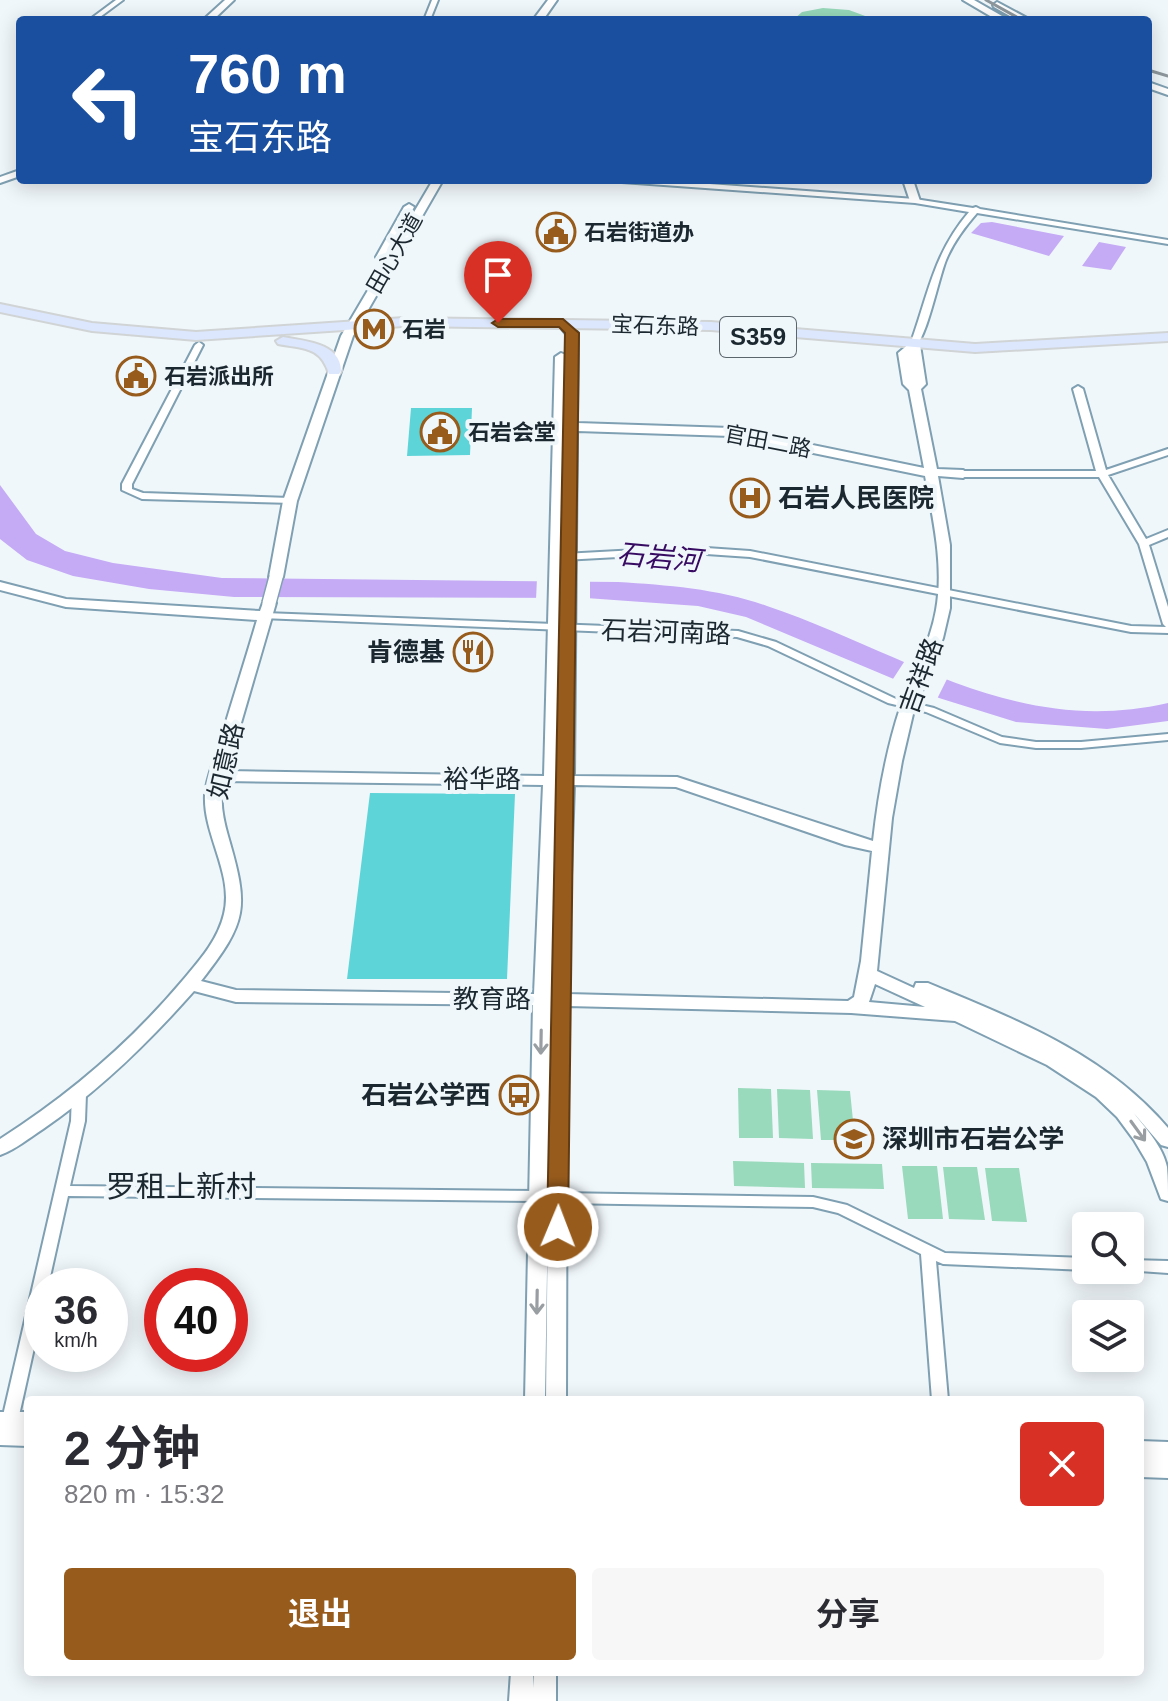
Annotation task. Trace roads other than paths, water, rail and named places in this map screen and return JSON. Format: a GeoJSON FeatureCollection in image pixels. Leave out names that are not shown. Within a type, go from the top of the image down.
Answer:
{"type":"FeatureCollection","features":[{"type":"Feature","properties":{"kind":"main road","name":"宝石东路"},"geometry":{"type":"LineString","coordinates":[[0,308],[92,327],[178,336],[346,328],[391,331],[566,329],[762,337],[1007,357],[1168,347]]}},
{"type":"Feature","properties":{"kind":"main road","name":"宝石东路"},"geometry":{"type":"LineString","coordinates":[[0,318],[84,335],[199,345],[283,341],[346,328]]}},
{"type":"Feature","properties":{"kind":"main road","name":"宝石东路"},"geometry":{"type":"LineString","coordinates":[[911,350],[1168,337]]}},
{"type":"Feature","properties":{"kind":"main road"},"geometry":{"type":"LineString","coordinates":[[283,341],[324,350],[332,358],[334,371]]}},
{"type":"Feature","properties":{"kind":"street"},"geometry":{"type":"LineString","coordinates":[[98,16],[120,0]]}},
{"type":"Feature","properties":{"kind":"street"},"geometry":{"type":"LineString","coordinates":[[212,16],[230,0]]}},
{"type":"Feature","properties":{"kind":"street"},"geometry":{"type":"LineString","coordinates":[[967,0],[997,16]]}},
{"type":"Feature","properties":{"kind":"street"},"geometry":{"type":"LineString","coordinates":[[987,0],[1017,16]]}},
{"type":"Feature","properties":{"kind":"street"},"geometry":{"type":"LineString","coordinates":[[1154,90],[1168,100]]}},
{"type":"Feature","properties":{"kind":"street","name":"田心大道"},"geometry":{"type":"LineString","coordinates":[[346,328],[425,184]]}},
{"type":"Feature","properties":{"kind":"street","name":"田心大道"},"geometry":{"type":"LineString","coordinates":[[346,328],[405,242],[418,210],[435,184]]}},
{"type":"Feature","properties":{"kind":"street"},"geometry":{"type":"LineString","coordinates":[[678,184],[915,201],[1168,242]]}},
{"type":"Feature","properties":{"kind":"street"},"geometry":{"type":"LineString","coordinates":[[909,184],[915,201]]}},
{"type":"Feature","properties":{"kind":"street"},"geometry":{"type":"LineString","coordinates":[[911,350],[933,279],[952,234],[976,209]]}},
{"type":"Feature","properties":{"kind":"street","name":"如意路"},"geometry":{"type":"LineString","coordinates":[[0,1148],[79,1094],[117,1062],[189,984],[221,942],[234,911],[214,810],[218,776],[276,577],[290,501],[346,328]]}},
{"type":"Feature","properties":{"kind":"street"},"geometry":{"type":"LineString","coordinates":[[562,557],[570,427],[566,329]]}},
{"type":"Feature","properties":{"kind":"street"},"geometry":{"type":"LineString","coordinates":[[535,1396],[538,1196],[551,1000],[558,779],[566,329]]}},
{"type":"Feature","properties":{"kind":"street"},"geometry":{"type":"LineString","coordinates":[[199,345],[127,484],[127,490],[142,496],[290,501]]}},
{"type":"Feature","properties":{"kind":"street","name":"吉祥路"},"geometry":{"type":"LineString","coordinates":[[869,969],[879,847],[887,794],[911,699],[927,668],[945,590],[944,562],[915,388],[920,384],[911,350]]}},
{"type":"Feature","properties":{"kind":"street"},"geometry":{"type":"LineString","coordinates":[[1078,389],[1102,474],[1144,544],[1168,624]]}},
{"type":"Feature","properties":{"kind":"street","name":"官田二路"},"geometry":{"type":"LineString","coordinates":[[570,427],[731,432],[929,474],[963,474]]}},
{"type":"Feature","properties":{"kind":"street"},"geometry":{"type":"LineString","coordinates":[[963,474],[1102,474],[1168,452]]}},
{"type":"Feature","properties":{"kind":"street"},"geometry":{"type":"LineString","coordinates":[[1144,544],[1168,533]]}},
{"type":"Feature","properties":{"kind":"street"},"geometry":{"type":"LineString","coordinates":[[562,557],[731,552],[945,590],[1131,629],[1168,630]]}},
{"type":"Feature","properties":{"kind":"street"},"geometry":{"type":"LineString","coordinates":[[0,586],[66,603],[267,610]]}},
{"type":"Feature","properties":{"kind":"street","name":"石岩河南路"},"geometry":{"type":"LineString","coordinates":[[267,610],[561,629],[749,636],[911,699],[1000,740],[1036,745],[1168,737]]}},
{"type":"Feature","properties":{"kind":"street","name":"裕华路"},"geometry":{"type":"LineString","coordinates":[[218,776],[660,780],[689,784],[851,841],[879,847]]}},
{"type":"Feature","properties":{"kind":"street"},"geometry":{"type":"LineString","coordinates":[[851,1007],[865,996],[869,969]]}},
{"type":"Feature","properties":{"kind":"street"},"geometry":{"type":"LineString","coordinates":[[869,969],[1070,1068],[1094,1084],[1131,1121],[1149,1146],[1168,1194]]}},
{"type":"Feature","properties":{"kind":"street"},"geometry":{"type":"LineString","coordinates":[[869,969],[1087,1062],[1131,1097],[1168,1140]]}},
{"type":"Feature","properties":{"kind":"street","name":"教育路"},"geometry":{"type":"LineString","coordinates":[[189,984],[236,996],[851,1007],[958,1015]]}},
{"type":"Feature","properties":{"kind":"street"},"geometry":{"type":"LineString","coordinates":[[551,1000],[558,1198],[556,1396]]}},
{"type":"Feature","properties":{"kind":"street"},"geometry":{"type":"LineString","coordinates":[[10,1424],[78,1121],[79,1094]]}},
{"type":"Feature","properties":{"kind":"street"},"geometry":{"type":"LineString","coordinates":[[62,1191],[538,1196]]}},
{"type":"Feature","properties":{"kind":"street"},"geometry":{"type":"LineString","coordinates":[[558,1198],[813,1202],[842,1209],[928,1253],[962,1260],[1072,1264]]}},
{"type":"Feature","properties":{"kind":"street"},"geometry":{"type":"LineString","coordinates":[[928,1253],[940,1396]]}},
{"type":"Feature","properties":{"kind":"street"},"geometry":{"type":"LineString","coordinates":[[1144,1266],[1168,1267]]}},
{"type":"Feature","properties":{"kind":"street"},"geometry":{"type":"LineString","coordinates":[[1144,1450],[1168,1451]]}},
{"type":"Feature","properties":{"kind":"street"},"geometry":{"type":"LineString","coordinates":[[1144,1468],[1168,1469]]}},
{"type":"Feature","properties":{"kind":"street"},"geometry":{"type":"LineString","coordinates":[[521,1701],[522,1676]]}},
{"type":"Feature","properties":{"kind":"street"},"geometry":{"type":"LineString","coordinates":[[544,1701],[545,1676]]}},
{"type":"Feature","properties":{"kind":"railway"},"geometry":{"type":"LineString","coordinates":[[986,0],[1015,16]]}},
{"type":"Feature","properties":{"kind":"railway"},"geometry":{"type":"LineString","coordinates":[[1152,71],[1168,76]]}},
{"type":"Feature","properties":{"kind":"place","name":"石岩街道办"},"geometry":{"type":"Point","coordinates":[556,232]}},
{"type":"Feature","properties":{"kind":"place","name":"石岩"},"geometry":{"type":"Point","coordinates":[374,329]}},
{"type":"Feature","properties":{"kind":"place","name":"石岩派出所"},"geometry":{"type":"Point","coordinates":[136,376]}},
{"type":"Feature","properties":{"kind":"place","name":"石岩会堂"},"geometry":{"type":"Point","coordinates":[440,432]}},
{"type":"Feature","properties":{"kind":"place","name":"石岩人民医院"},"geometry":{"type":"Point","coordinates":[750,498]}},
{"type":"Feature","properties":{"kind":"place","name":"肯德基"},"geometry":{"type":"Point","coordinates":[473,652]}},
{"type":"Feature","properties":{"kind":"place","name":"石岩公学西"},"geometry":{"type":"Point","coordinates":[519,1095]}},
{"type":"Feature","properties":{"kind":"place","name":"深圳市石岩公学"},"geometry":{"type":"Point","coordinates":[854,1139]}},
{"type":"Feature","properties":{"kind":"district","name":"罗租上新村"},"geometry":{"type":"Point","coordinates":[181,1187]}},
{"type":"Feature","properties":{"kind":"water label","name":"石岩河"},"geometry":{"type":"Point","coordinates":[659,557]}}]}
